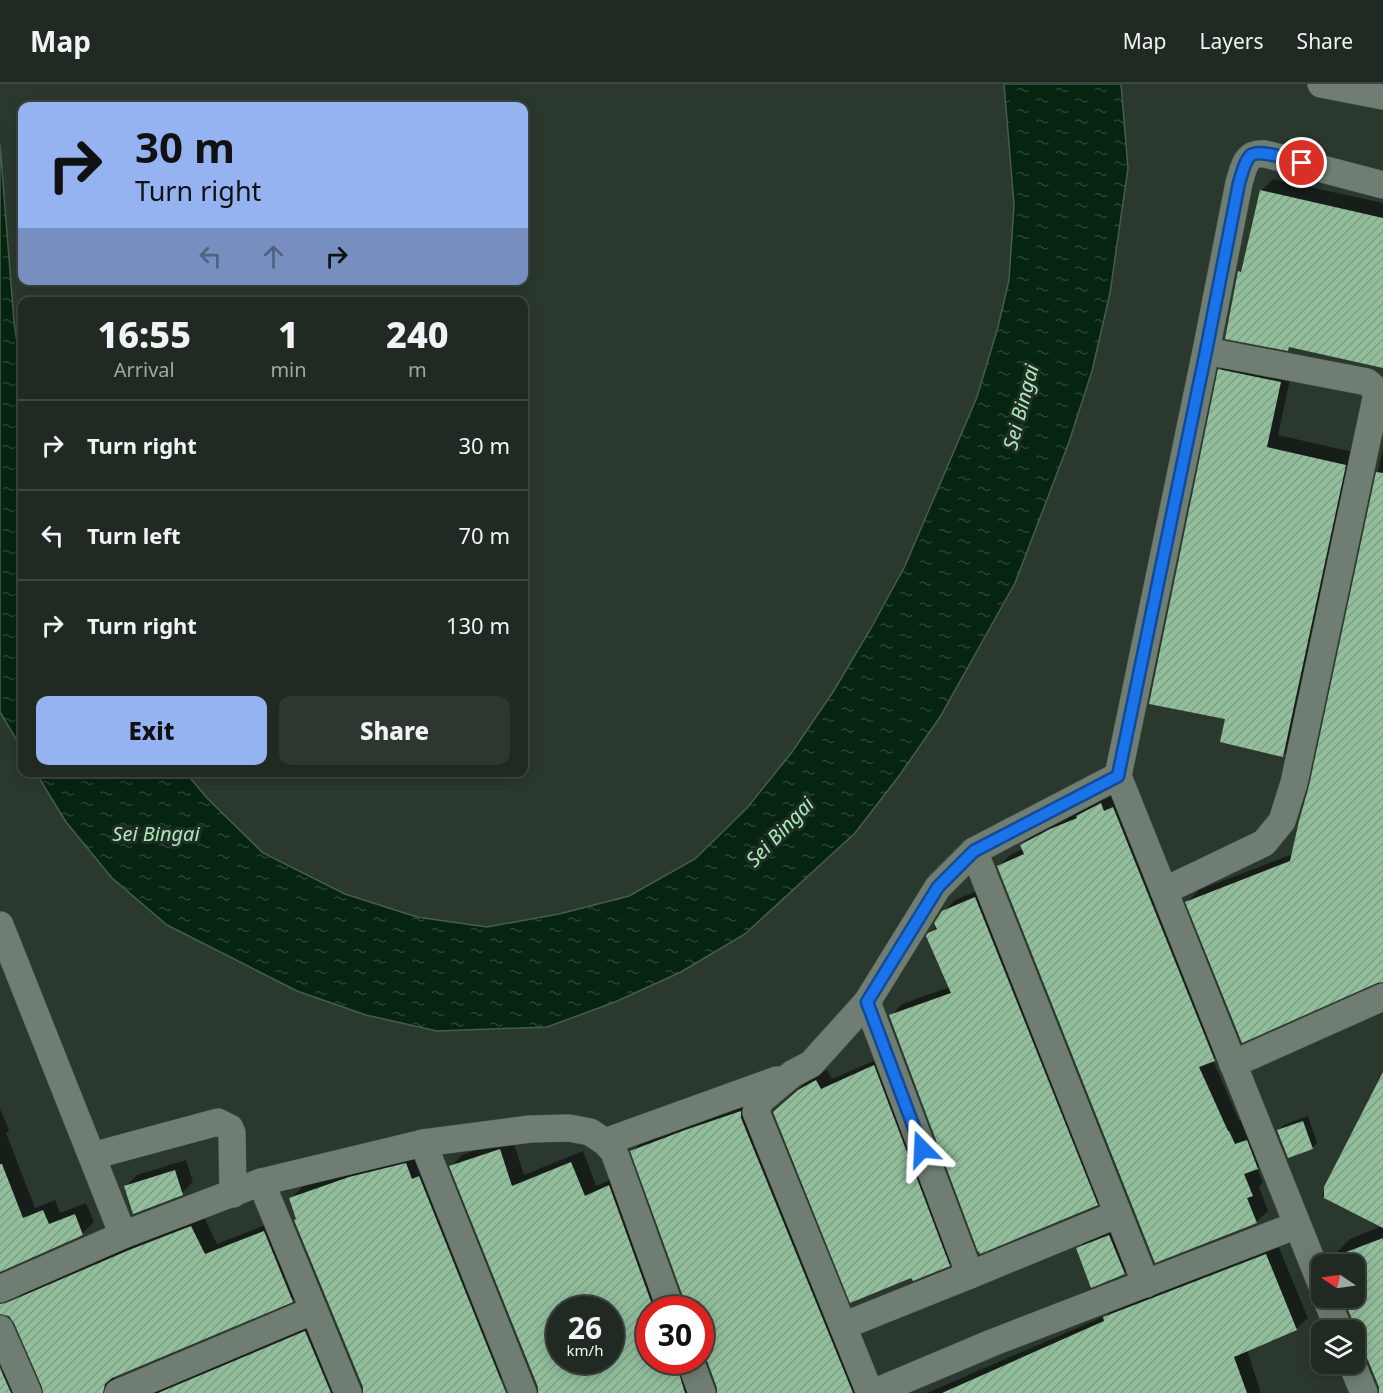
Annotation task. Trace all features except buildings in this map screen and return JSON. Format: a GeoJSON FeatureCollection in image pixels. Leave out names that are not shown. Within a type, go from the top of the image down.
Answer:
{"type":"FeatureCollection","features":[{"type":"Feature","properties":{"kind":"street"},"geometry":{"type":"LineString","coordinates":[[1321,84],[1383,96]]}},
{"type":"Feature","properties":{"kind":"street"},"geometry":{"type":"LineString","coordinates":[[1311,1259],[1118,776],[1244,166],[1250,156],[1256,153],[1265,154],[1383,185]]}},
{"type":"Feature","properties":{"kind":"street"},"geometry":{"type":"LineString","coordinates":[[1164,891],[1264,843],[1282,821],[1294,783],[1379,386],[1206,351]]}},
{"type":"Feature","properties":{"kind":"street"},"geometry":{"type":"LineString","coordinates":[[605,1142],[792,1074],[811,1064],[867,1002],[938,887],[974,851],[1118,776]]}},
{"type":"Feature","properties":{"kind":"street"},"geometry":{"type":"LineString","coordinates":[[974,851],[1146,1284]]}},
{"type":"Feature","properties":{"kind":"street"},"geometry":{"type":"LineString","coordinates":[[0,925],[123,1235]]}},
{"type":"Feature","properties":{"kind":"street"},"geometry":{"type":"LineString","coordinates":[[1233,1064],[1383,997]]}},
{"type":"Feature","properties":{"kind":"street"},"geometry":{"type":"LineString","coordinates":[[867,1002],[970,1275]]}},
{"type":"Feature","properties":{"kind":"street"},"geometry":{"type":"LineString","coordinates":[[792,1074],[760,1101],[756,1112],[872,1393],[994,1342],[1297,1225]]}},
{"type":"Feature","properties":{"kind":"street"},"geometry":{"type":"LineString","coordinates":[[92,1156],[218,1122],[230,1128],[232,1133],[233,1194]]}},
{"type":"Feature","properties":{"kind":"street"},"geometry":{"type":"LineString","coordinates":[[0,1289],[123,1235],[261,1182],[423,1143],[530,1129],[569,1128],[590,1132],[605,1142],[614,1152],[666,1296]]}},
{"type":"Feature","properties":{"kind":"street"},"geometry":{"type":"LineString","coordinates":[[423,1143],[517,1391]]}},
{"type":"Feature","properties":{"kind":"street"},"geometry":{"type":"LineString","coordinates":[[261,1182],[348,1393]]}},
{"type":"Feature","properties":{"kind":"street"},"geometry":{"type":"LineString","coordinates":[[843,1326],[1118,1214]]}},
{"type":"Feature","properties":{"kind":"street"},"geometry":{"type":"LineString","coordinates":[[118,1393],[314,1310]]}},
{"type":"Feature","properties":{"kind":"street"},"geometry":{"type":"LineString","coordinates":[[0,1329],[28,1393]]}},
{"type":"Feature","properties":{"kind":"street"},"geometry":{"type":"LineString","coordinates":[[695,1374],[702,1393]]}},
{"type":"Feature","properties":{"kind":"street"},"geometry":{"type":"LineString","coordinates":[[1356,1374],[1364,1393]]}},
{"type":"Feature","properties":{"kind":"water","name":"Sei Bingai"},"geometry":{"type":"Polygon","coordinates":[[[1004,84],[1121,84],[1128,168],[1110,293],[1092,371],[1069,442],[1015,583],[940,717],[899,776],[855,833],[745,934],[681,972],[615,1002],[547,1027],[437,1031],[366,1015],[297,991],[167,925],[112,878],[66,822],[38,777],[189,777],[207,798],[263,853],[345,894],[417,917],[487,927],[559,914],[629,896],[695,859],[747,808],[792,752],[833,692],[905,566],[977,397],[1009,280],[1014,205],[1004,84]]]}},
{"type":"Feature","properties":{"kind":"water"},"geometry":{"type":"Polygon","coordinates":[[[0,144],[18,350],[18,742],[0,712],[0,144]]]}},
{"type":"Feature","properties":{"kind":"route"},"geometry":{"type":"LineString","coordinates":[[922,1149],[867,1002],[938,887],[974,851],[1118,776],[1244,166],[1250,156],[1256,153],[1302,163]]}}]}
